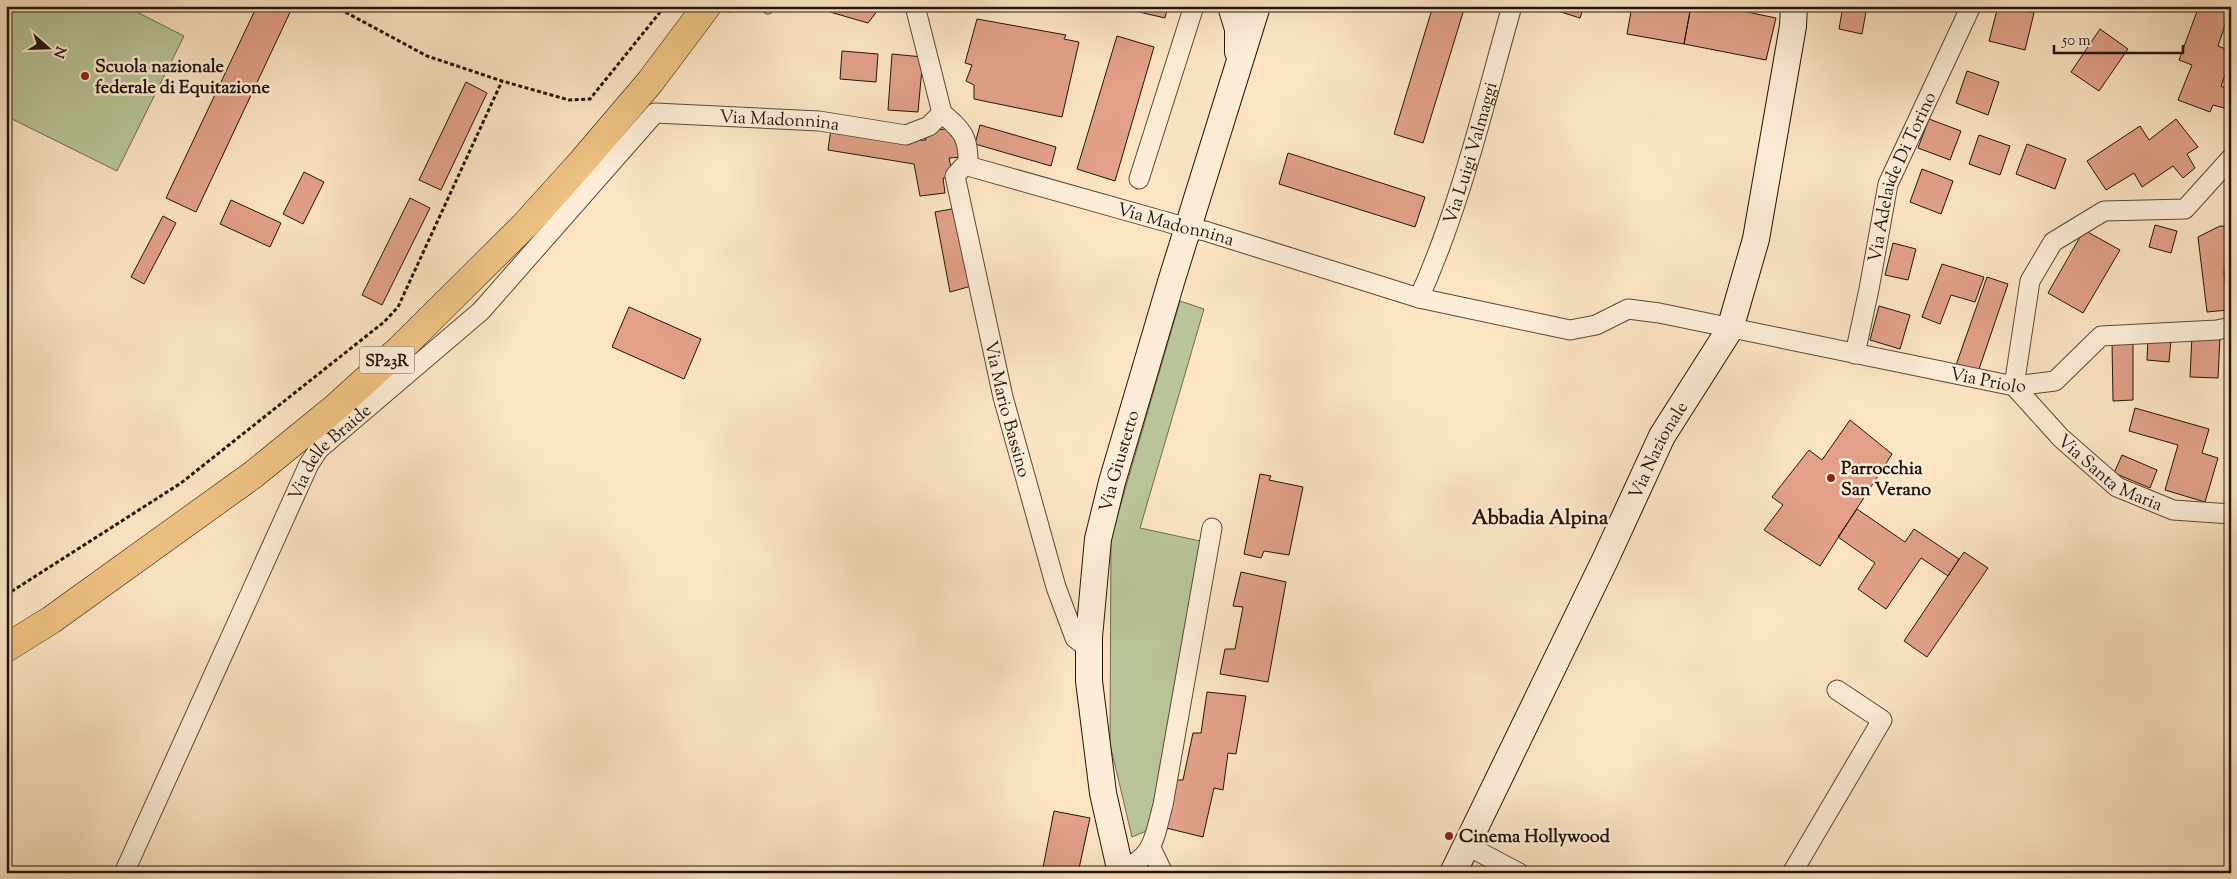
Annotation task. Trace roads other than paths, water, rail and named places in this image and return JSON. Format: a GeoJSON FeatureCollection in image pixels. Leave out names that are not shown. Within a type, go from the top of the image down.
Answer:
{"type":"FeatureCollection","features":[{"type":"Feature","properties":{"kind":"highway","name":"SP23R"},"geometry":{"type":"LineString","coordinates":[[6,628],[42,607],[243,461],[390,335],[552,172],[633,76],[686,6]]}},
{"type":"Feature","properties":{"kind":"highway","name":"SP23R"},"geometry":{"type":"LineString","coordinates":[[6,648],[51,620],[254,474],[335,408],[400,349],[525,225],[581,163],[650,82],[706,6]]}},
{"type":"Feature","properties":{"kind":"main road","name":"Via Giustetto"},"geometry":{"type":"LineString","coordinates":[[1231,6],[1238,29],[1238,62]]}},
{"type":"Feature","properties":{"kind":"main road","name":"Via Giustetto"},"geometry":{"type":"LineString","coordinates":[[1120,871],[1103,793],[1089,680],[1092,587],[1098,539],[1112,482],[1238,62],[1257,6]]}},
{"type":"Feature","properties":{"kind":"main road","name":"Via Nazionale"},"geometry":{"type":"LineString","coordinates":[[1452,873],[1605,560],[1662,436],[1730,328],[1756,239],[1793,26],[1794,6]]}},
{"type":"Feature","properties":{"kind":"street"},"geometry":{"type":"LineString","coordinates":[[915,6],[942,113],[961,128],[968,149],[968,166]]}},
{"type":"Feature","properties":{"kind":"street"},"geometry":{"type":"LineString","coordinates":[[1139,179],[1194,6]]}},
{"type":"Feature","properties":{"kind":"street","name":"Via Luigi Valmaggi"},"geometry":{"type":"LineString","coordinates":[[1419,298],[1437,258],[1458,194],[1512,6]]}},
{"type":"Feature","properties":{"kind":"street","name":"Via Adelaide Di Torino"},"geometry":{"type":"LineString","coordinates":[[1854,354],[1869,289],[1888,184],[1971,6]]}},
{"type":"Feature","properties":{"kind":"street","name":"Via Madonnina"},"geometry":{"type":"LineString","coordinates":[[654,114],[818,121],[906,135],[929,126],[942,113]]}},
{"type":"Feature","properties":{"kind":"street","name":"Via delle Braide"},"geometry":{"type":"LineString","coordinates":[[124,873],[309,464],[319,449],[481,311],[654,114]]}},
{"type":"Feature","properties":{"kind":"street"},"geometry":{"type":"LineString","coordinates":[[2014,386],[2030,281],[2053,242],[2104,211],[2185,209],[2231,158]]}},
{"type":"Feature","properties":{"kind":"street","name":"Via Madonnina"},"geometry":{"type":"LineString","coordinates":[[968,166],[1188,228],[1205,231],[1419,298],[1570,330],[1596,325],[1628,309],[1659,312],[1730,328]]}},
{"type":"Feature","properties":{"kind":"street","name":"Via Mario Bassino"},"geometry":{"type":"LineString","coordinates":[[968,166],[963,167],[955,176],[1003,397],[1056,587],[1075,638],[1089,649]]}},
{"type":"Feature","properties":{"kind":"street","name":"Via Priolo"},"geometry":{"type":"LineString","coordinates":[[1730,328],[2014,386],[2056,381],[2101,336],[2217,330],[2231,327]]}},
{"type":"Feature","properties":{"kind":"street","name":"Via Santa Maria"},"geometry":{"type":"LineString","coordinates":[[2014,386],[2061,438],[2117,487],[2173,510],[2231,514]]}},
{"type":"Feature","properties":{"kind":"street"},"geometry":{"type":"LineString","coordinates":[[1120,871],[1136,864],[1151,848],[1163,805],[1212,528]]}},
{"type":"Feature","properties":{"kind":"street"},"geometry":{"type":"LineString","coordinates":[[1792,873],[1882,720],[1837,690]]}},
{"type":"Feature","properties":{"kind":"street"},"geometry":{"type":"LineString","coordinates":[[1466,845],[1519,873]]}},
{"type":"Feature","properties":{"kind":"street"},"geometry":{"type":"LineString","coordinates":[[1151,848],[1163,873]]}},
{"type":"Feature","properties":{"kind":"place","name":"Scuola nazionale federale di Equitazione"},"geometry":{"type":"Point","coordinates":[85,76]}},
{"type":"Feature","properties":{"kind":"place","name":"Parrocchia San Verano"},"geometry":{"type":"Point","coordinates":[1831,478]}},
{"type":"Feature","properties":{"kind":"place","name":"Cinema Hollywood"},"geometry":{"type":"Point","coordinates":[1449,836]}},
{"type":"Feature","properties":{"kind":"district","name":"Abbadia Alpina"},"geometry":{"type":"Point","coordinates":[1540,517]}}]}
